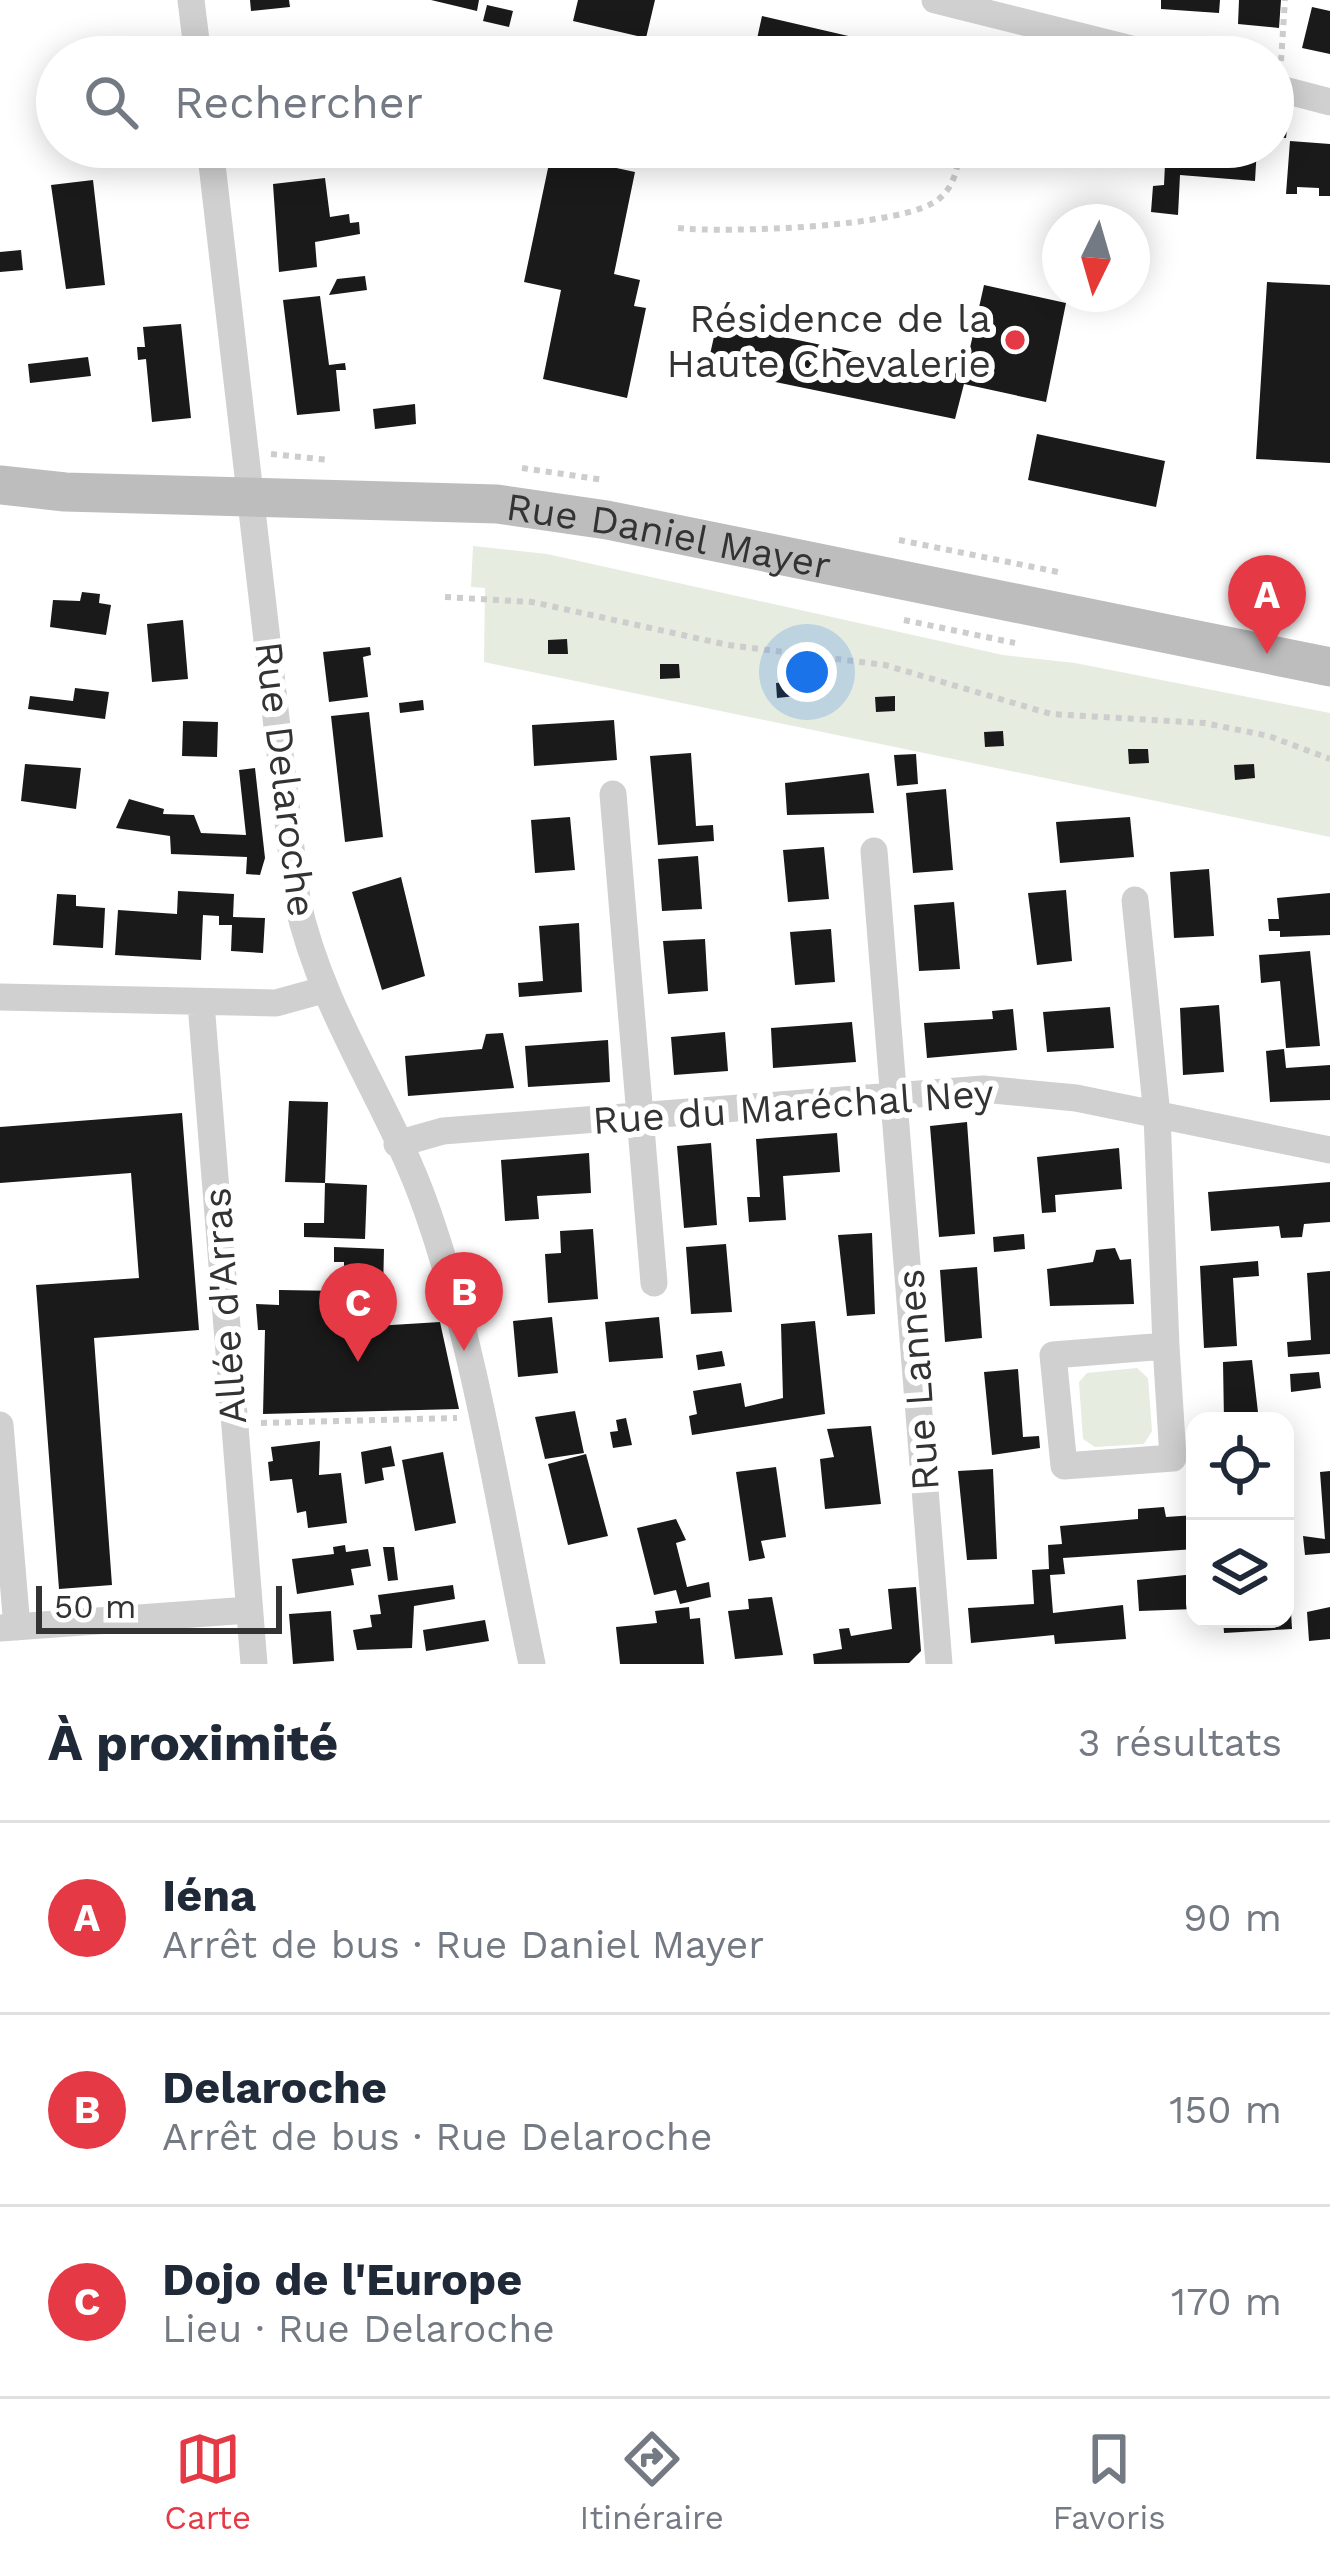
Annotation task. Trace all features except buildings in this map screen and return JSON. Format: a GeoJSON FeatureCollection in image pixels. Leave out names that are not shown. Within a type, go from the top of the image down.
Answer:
{"type":"FeatureCollection","features":[{"type":"Feature","properties":{"kind":"main road","name":"Rue Daniel Mayer"},"geometry":{"type":"LineString","coordinates":[[0,485],[497,504],[607,520],[1330,668]]}},
{"type":"Feature","properties":{"kind":"street"},"geometry":{"type":"LineString","coordinates":[[191,0],[195,36]]}},
{"type":"Feature","properties":{"kind":"street"},"geometry":{"type":"LineString","coordinates":[[935,0],[1080,36]]}},
{"type":"Feature","properties":{"kind":"street"},"geometry":{"type":"LineString","coordinates":[[1294,92],[1330,101]]}},
{"type":"Feature","properties":{"kind":"street","name":"Rue Delaroche"},"geometry":{"type":"LineString","coordinates":[[213,168],[297,900],[323,990],[426,1207],[451,1288],[532,1664]]}},
{"type":"Feature","properties":{"kind":"street"},"geometry":{"type":"LineString","coordinates":[[613,794],[654,1283]]}},
{"type":"Feature","properties":{"kind":"street","name":"Rue Lannes"},"geometry":{"type":"LineString","coordinates":[[874,851],[939,1664]]}},
{"type":"Feature","properties":{"kind":"street"},"geometry":{"type":"LineString","coordinates":[[1136,900],[1157,1115],[1173,1458],[1064,1466],[1053,1355],[1166,1346]]}},
{"type":"Feature","properties":{"kind":"street"},"geometry":{"type":"LineString","coordinates":[[0,997],[296,1001],[323,990]]}},
{"type":"Feature","properties":{"kind":"street","name":"Allée d'Arras"},"geometry":{"type":"LineString","coordinates":[[201,1003],[254,1664]]}},
{"type":"Feature","properties":{"kind":"street","name":"Rue du Maréchal Ney"},"geometry":{"type":"LineString","coordinates":[[397,1144],[442,1131],[983,1089],[1076,1098],[1330,1150]]}},
{"type":"Feature","properties":{"kind":"street"},"geometry":{"type":"LineString","coordinates":[[0,1425],[9,1628],[249,1610]]}},
{"type":"Feature","properties":{"kind":"path"},"geometry":{"type":"LineString","coordinates":[[1281,36],[1285,0]]}},
{"type":"Feature","properties":{"kind":"path"},"geometry":{"type":"LineString","coordinates":[[678,228],[732,234],[897,214],[938,201],[958,168]]}},
{"type":"Feature","properties":{"kind":"path"},"geometry":{"type":"LineString","coordinates":[[445,597],[532,602],[728,645],[885,665],[1051,714],[1204,723],[1269,736],[1330,759]]}},
{"type":"Feature","properties":{"kind":"path"},"geometry":{"type":"LineString","coordinates":[[890,616],[1020,644]]}},
{"type":"Feature","properties":{"kind":"path"},"geometry":{"type":"LineString","coordinates":[[245,1427],[479,1418]]}},
{"type":"Feature","properties":{"kind":"shaded area"},"geometry":{"type":"Polygon","coordinates":[[[473,546],[547,554],[1003,655],[1075,663],[1330,713],[1330,837],[484,662],[485,588],[471,587],[473,546]]]}},
{"type":"Feature","properties":{"kind":"shaded area"},"geometry":{"type":"Polygon","coordinates":[[[1137,1368],[1148,1378],[1152,1431],[1144,1444],[1095,1447],[1083,1439],[1079,1382],[1087,1373],[1137,1368]]]}},
{"type":"Feature","properties":{"kind":"place","name":"Résidence de la Haute Chevalerie"},"geometry":{"type":"Point","coordinates":[1015,340]}},
{"type":"Feature","properties":{"kind":"place","name":"Iéna"},"geometry":{"type":"Point","coordinates":[1267,654]}},
{"type":"Feature","properties":{"kind":"place","name":"Delaroche"},"geometry":{"type":"Point","coordinates":[464,1351]}},
{"type":"Feature","properties":{"kind":"place","name":"Dojo de l'Europe"},"geometry":{"type":"Point","coordinates":[358,1362]}}]}
